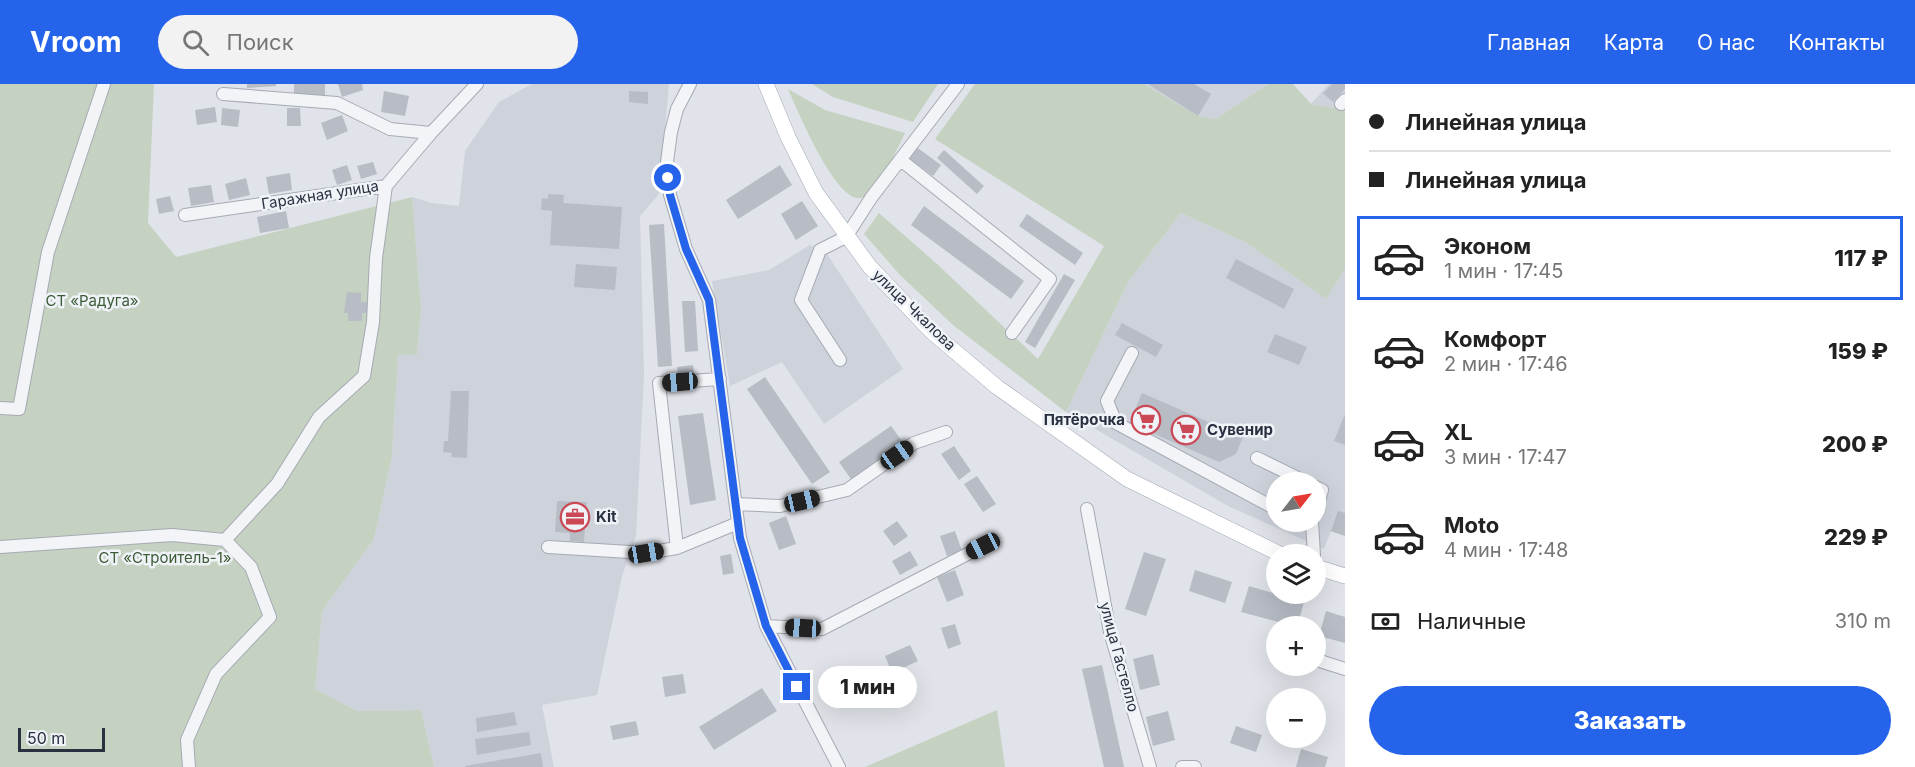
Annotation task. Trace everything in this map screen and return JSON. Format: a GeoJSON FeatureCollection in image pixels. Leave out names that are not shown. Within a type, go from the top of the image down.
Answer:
{"type":"FeatureCollection","features":[{"type":"Feature","properties":{"kind":"main road","name":"улица Чкалова"},"geometry":{"type":"LineString","coordinates":[[766,84],[788,137],[816,193],[870,267],[932,332],[997,387],[1127,479],[1266,547]]}},
{"type":"Feature","properties":{"kind":"main road"},"geometry":{"type":"LineString","coordinates":[[1326,570],[1345,576]]}},
{"type":"Feature","properties":{"kind":"street"},"geometry":{"type":"LineString","coordinates":[[0,408],[19,409],[48,252],[104,84]]}},
{"type":"Feature","properties":{"kind":"street","name":"Гаражная улица"},"geometry":{"type":"LineString","coordinates":[[185,215],[386,186],[477,84]]}},
{"type":"Feature","properties":{"kind":"street"},"geometry":{"type":"LineString","coordinates":[[690,84],[677,109],[671,132],[667,162],[670,195],[686,249],[709,300],[740,538],[766,626],[839,767]]}},
{"type":"Feature","properties":{"kind":"street"},"geometry":{"type":"LineString","coordinates":[[840,360],[801,300],[820,250],[846,237],[871,198],[902,161],[958,84]]}},
{"type":"Feature","properties":{"kind":"street"},"geometry":{"type":"LineString","coordinates":[[223,94],[337,104],[390,129],[431,133]]}},
{"type":"Feature","properties":{"kind":"street"},"geometry":{"type":"LineString","coordinates":[[902,161],[1050,279],[1012,333]]}},
{"type":"Feature","properties":{"kind":"street"},"geometry":{"type":"LineString","coordinates":[[225,540],[277,484],[319,417],[364,376],[373,322],[376,258],[386,186]]}},
{"type":"Feature","properties":{"kind":"street"},"geometry":{"type":"LineString","coordinates":[[1132,353],[1107,401],[1116,423],[1266,504]]}},
{"type":"Feature","properties":{"kind":"street"},"geometry":{"type":"LineString","coordinates":[[677,548],[659,383],[720,379]]}},
{"type":"Feature","properties":{"kind":"street"},"geometry":{"type":"LineString","coordinates":[[736,504],[780,506],[847,490],[914,443],[946,432]]}},
{"type":"Feature","properties":{"kind":"street"},"geometry":{"type":"LineString","coordinates":[[1257,458],[1286,472]]}},
{"type":"Feature","properties":{"kind":"street","name":"улица Гастелло"},"geometry":{"type":"LineString","coordinates":[[1087,509],[1110,632],[1150,767]]}},
{"type":"Feature","properties":{"kind":"street"},"geometry":{"type":"LineString","coordinates":[[548,548],[646,553],[677,548],[738,523]]}},
{"type":"Feature","properties":{"kind":"street"},"geometry":{"type":"LineString","coordinates":[[0,547],[172,535],[225,540],[251,567],[270,617],[216,674],[187,740],[189,767]]}},
{"type":"Feature","properties":{"kind":"street"},"geometry":{"type":"LineString","coordinates":[[766,626],[822,629],[983,546]]}},
{"type":"Feature","properties":{"kind":"street"},"geometry":{"type":"LineString","coordinates":[[1326,663],[1345,669]]}},
{"type":"Feature","properties":{"kind":"street"},"geometry":{"type":"LineString","coordinates":[[1182,767],[1195,767]]}},
{"type":"Feature","properties":{"kind":"shaded area"},"geometry":{"type":"Polygon","coordinates":[[[532,84],[669,84],[659,194],[640,216],[644,374],[636,536],[622,576],[597,695],[542,705],[554,767],[434,767],[421,710],[357,711],[315,689],[322,611],[374,539],[392,456],[398,353],[417,355],[421,308],[412,197],[432,203],[459,206],[465,151],[499,102],[532,84]]]}},
{"type":"Feature","properties":{"kind":"shaded area"},"geometry":{"type":"Polygon","coordinates":[[[1144,84],[1268,84],[1216,119],[1198,116],[1144,84]]]}},
{"type":"Feature","properties":{"kind":"shaded area"},"geometry":{"type":"Polygon","coordinates":[[[1329,84],[1345,84],[1345,110],[1311,104],[1329,84]]]}},
{"type":"Feature","properties":{"kind":"shaded area"},"geometry":{"type":"Polygon","coordinates":[[[1181,213],[1247,243],[1326,299],[1345,269],[1345,536],[1331,531],[1326,544],[1313,544],[1286,532],[1326,532],[1326,472],[1266,472],[1266,523],[1228,506],[1066,412],[1128,282],[1181,213]]]}},
{"type":"Feature","properties":{"kind":"shaded area"},"geometry":{"type":"Polygon","coordinates":[[[810,245],[827,254],[903,369],[824,424],[782,362],[730,386],[712,281],[769,270],[810,245]]]}},
{"type":"Feature","properties":{"kind":"green space","name":"СТ «Строитель-1»"},"geometry":{"type":"Polygon","coordinates":[[[0,84],[154,84],[148,223],[176,257],[412,197],[421,308],[417,355],[398,354],[392,456],[374,539],[322,611],[315,689],[357,711],[421,710],[434,767],[0,767],[0,84]]]}},
{"type":"Feature","properties":{"kind":"green space"},"geometry":{"type":"Polygon","coordinates":[[[812,84],[938,84],[913,122],[833,97],[812,84]]]}},
{"type":"Feature","properties":{"kind":"green space"},"geometry":{"type":"Polygon","coordinates":[[[975,84],[1144,84],[1198,116],[1216,119],[1268,84],[1293,84],[1311,104],[1345,110],[1345,269],[1326,299],[1247,243],[1181,213],[1128,282],[1066,412],[953,325],[900,275],[864,234],[879,213],[1038,359],[1104,246],[935,139],[975,84]]]}},
{"type":"Feature","properties":{"kind":"green space"},"geometry":{"type":"Polygon","coordinates":[[[788,89],[825,110],[905,133],[880,180],[867,195],[861,198],[851,196],[840,186],[818,153],[788,89]]]}},
{"type":"Feature","properties":{"kind":"green space"},"geometry":{"type":"Polygon","coordinates":[[[997,710],[1005,767],[865,767],[997,710]]]}},
{"type":"Feature","properties":{"kind":"building"},"geometry":{"type":"Polygon","coordinates":[[[247,84],[276,84],[276,86],[247,88],[247,84]]]}},
{"type":"Feature","properties":{"kind":"building"},"geometry":{"type":"Polygon","coordinates":[[[294,84],[325,84],[325,95],[294,95],[294,84]]]}},
{"type":"Feature","properties":{"kind":"building"},"geometry":{"type":"Polygon","coordinates":[[[338,84],[362,84],[363,90],[342,97],[338,84]]]}},
{"type":"Feature","properties":{"kind":"building"},"geometry":{"type":"Polygon","coordinates":[[[1148,84],[1194,84],[1211,94],[1198,116],[1148,84]]]}},
{"type":"Feature","properties":{"kind":"building"},"geometry":{"type":"Polygon","coordinates":[[[1332,84],[1345,84],[1345,89],[1333,102],[1323,93],[1332,84]]]}},
{"type":"Feature","properties":{"kind":"building"},"geometry":{"type":"Polygon","coordinates":[[[384,91],[409,96],[405,116],[381,112],[384,91]]]}},
{"type":"Feature","properties":{"kind":"building"},"geometry":{"type":"Polygon","coordinates":[[[629,91],[648,92],[648,104],[629,102],[629,91]]]}},
{"type":"Feature","properties":{"kind":"building"},"geometry":{"type":"Polygon","coordinates":[[[215,107],[217,122],[197,125],[195,110],[215,107]]]}},
{"type":"Feature","properties":{"kind":"building"},"geometry":{"type":"Polygon","coordinates":[[[222,108],[240,110],[238,127],[221,125],[222,108]]]}},
{"type":"Feature","properties":{"kind":"building"},"geometry":{"type":"Polygon","coordinates":[[[287,108],[300,108],[301,126],[287,126],[287,108]]]}},
{"type":"Feature","properties":{"kind":"building"},"geometry":{"type":"Polygon","coordinates":[[[342,115],[348,131],[327,140],[321,123],[342,115]]]}},
{"type":"Feature","properties":{"kind":"building"},"geometry":{"type":"Polygon","coordinates":[[[915,146],[941,165],[933,176],[907,157],[915,146]]]}},
{"type":"Feature","properties":{"kind":"building"},"geometry":{"type":"Polygon","coordinates":[[[944,150],[984,186],[977,194],[937,158],[944,150]]]}},
{"type":"Feature","properties":{"kind":"building"},"geometry":{"type":"Polygon","coordinates":[[[373,162],[377,174],[361,179],[357,166],[373,162]]]}},
{"type":"Feature","properties":{"kind":"building"},"geometry":{"type":"Polygon","coordinates":[[[347,165],[352,180],[337,185],[332,170],[347,165]]]}},
{"type":"Feature","properties":{"kind":"building"},"geometry":{"type":"Polygon","coordinates":[[[780,165],[792,185],[738,219],[726,200],[780,165]]]}},
{"type":"Feature","properties":{"kind":"building"},"geometry":{"type":"Polygon","coordinates":[[[290,173],[292,190],[269,194],[266,177],[290,173]]]}},
{"type":"Feature","properties":{"kind":"building"},"geometry":{"type":"Polygon","coordinates":[[[246,178],[250,195],[229,200],[225,184],[246,178]]]}},
{"type":"Feature","properties":{"kind":"building"},"geometry":{"type":"Polygon","coordinates":[[[211,185],[214,202],[191,206],[188,188],[211,185]]]}},
{"type":"Feature","properties":{"kind":"building"},"geometry":{"type":"Polygon","coordinates":[[[548,194],[564,195],[563,203],[622,207],[619,249],[550,245],[552,211],[541,210],[542,198],[548,199],[548,194]]]}},
{"type":"Feature","properties":{"kind":"building"},"geometry":{"type":"Polygon","coordinates":[[[170,196],[174,211],[159,214],[156,199],[170,196]]]}},
{"type":"Feature","properties":{"kind":"building"},"geometry":{"type":"Polygon","coordinates":[[[802,201],[818,226],[796,240],[781,214],[802,201]]]}},
{"type":"Feature","properties":{"kind":"building"},"geometry":{"type":"Polygon","coordinates":[[[924,206],[1024,281],[1011,299],[911,225],[924,206]]]}},
{"type":"Feature","properties":{"kind":"building"},"geometry":{"type":"Polygon","coordinates":[[[286,211],[289,228],[260,233],[257,217],[286,211]]]}},
{"type":"Feature","properties":{"kind":"building"},"geometry":{"type":"Polygon","coordinates":[[[1027,214],[1083,253],[1075,265],[1019,226],[1027,214]]]}},
{"type":"Feature","properties":{"kind":"building"},"geometry":{"type":"Polygon","coordinates":[[[664,224],[672,366],[658,367],[649,225],[664,224]]]}},
{"type":"Feature","properties":{"kind":"building"},"geometry":{"type":"Polygon","coordinates":[[[1236,259],[1294,289],[1284,309],[1226,278],[1236,259]]]}},
{"type":"Feature","properties":{"kind":"building"},"geometry":{"type":"Polygon","coordinates":[[[576,264],[617,267],[615,290],[574,287],[576,264]]]}},
{"type":"Feature","properties":{"kind":"building"},"geometry":{"type":"Polygon","coordinates":[[[1064,274],[1075,280],[1035,348],[1025,342],[1064,274]]]}},
{"type":"Feature","properties":{"kind":"building"},"geometry":{"type":"Polygon","coordinates":[[[347,292],[361,293],[361,302],[367,302],[367,313],[362,313],[362,321],[348,321],[348,313],[344,313],[347,292]]]}},
{"type":"Feature","properties":{"kind":"building"},"geometry":{"type":"Polygon","coordinates":[[[682,301],[695,301],[698,351],[685,352],[682,301]]]}},
{"type":"Feature","properties":{"kind":"building"},"geometry":{"type":"Polygon","coordinates":[[[1122,323],[1163,345],[1156,357],[1115,335],[1122,323]]]}},
{"type":"Feature","properties":{"kind":"building"},"geometry":{"type":"Polygon","coordinates":[[[1275,334],[1307,347],[1299,365],[1267,352],[1275,334]]]}},
{"type":"Feature","properties":{"kind":"building"},"geometry":{"type":"Polygon","coordinates":[[[693,365],[694,374],[678,376],[677,367],[693,365]]]}},
{"type":"Feature","properties":{"kind":"building"},"geometry":{"type":"Polygon","coordinates":[[[765,377],[830,472],[812,484],[747,389],[765,377]]]}},
{"type":"Feature","properties":{"kind":"building"},"geometry":{"type":"Polygon","coordinates":[[[451,391],[469,391],[467,458],[451,457],[452,453],[443,452],[444,441],[448,441],[451,391]]]}},
{"type":"Feature","properties":{"kind":"building","name":"Сувенир"},"geometry":{"type":"Polygon","coordinates":[[[1142,393],[1243,437],[1236,454],[1219,462],[1129,423],[1142,393]]]}},
{"type":"Feature","properties":{"kind":"building"},"geometry":{"type":"Polygon","coordinates":[[[703,413],[716,500],[690,505],[678,416],[703,413]]]}},
{"type":"Feature","properties":{"kind":"building"},"geometry":{"type":"Polygon","coordinates":[[[1345,414],[1345,445],[1334,441],[1345,414]]]}},
{"type":"Feature","properties":{"kind":"building"},"geometry":{"type":"Polygon","coordinates":[[[891,426],[905,445],[853,482],[839,462],[891,426]]]}},
{"type":"Feature","properties":{"kind":"building"},"geometry":{"type":"Polygon","coordinates":[[[954,446],[971,471],[959,480],[941,454],[954,446]]]}},
{"type":"Feature","properties":{"kind":"building"},"geometry":{"type":"Polygon","coordinates":[[[977,476],[996,504],[983,512],[964,484],[977,476]]]}},
{"type":"Feature","properties":{"kind":"building"},"geometry":{"type":"Polygon","coordinates":[[[557,501],[587,502],[584,542],[570,541],[570,533],[555,532],[557,501]]]}},
{"type":"Feature","properties":{"kind":"building"},"geometry":{"type":"Polygon","coordinates":[[[1338,511],[1345,513],[1345,536],[1331,531],[1338,511]]]}},
{"type":"Feature","properties":{"kind":"building"},"geometry":{"type":"Polygon","coordinates":[[[786,516],[796,544],[779,550],[769,523],[786,516]]]}},
{"type":"Feature","properties":{"kind":"building"},"geometry":{"type":"Polygon","coordinates":[[[897,521],[908,536],[894,546],[883,531],[897,521]]]}},
{"type":"Feature","properties":{"kind":"building"},"geometry":{"type":"Polygon","coordinates":[[[955,531],[962,551],[947,556],[940,536],[955,531]]]}},
{"type":"Feature","properties":{"kind":"building"},"geometry":{"type":"Polygon","coordinates":[[[910,551],[918,565],[900,575],[892,561],[910,551]]]}},
{"type":"Feature","properties":{"kind":"building"},"geometry":{"type":"Polygon","coordinates":[[[1144,552],[1166,559],[1146,616],[1125,609],[1144,552]]]}},
{"type":"Feature","properties":{"kind":"building"},"geometry":{"type":"Polygon","coordinates":[[[731,554],[734,573],[723,575],[720,556],[731,554]]]}},
{"type":"Feature","properties":{"kind":"building"},"geometry":{"type":"Polygon","coordinates":[[[955,570],[964,595],[947,602],[937,577],[955,570]]]}},
{"type":"Feature","properties":{"kind":"building"},"geometry":{"type":"Polygon","coordinates":[[[1195,570],[1232,582],[1225,603],[1189,591],[1195,570]]]}},
{"type":"Feature","properties":{"kind":"building"},"geometry":{"type":"Polygon","coordinates":[[[1249,586],[1266,591],[1266,604],[1303,604],[1300,616],[1266,616],[1266,619],[1241,612],[1249,586]]]}},
{"type":"Feature","properties":{"kind":"building"},"geometry":{"type":"Polygon","coordinates":[[[1326,611],[1345,617],[1345,643],[1326,638],[1326,611]]]}},
{"type":"Feature","properties":{"kind":"building"},"geometry":{"type":"Polygon","coordinates":[[[955,624],[961,644],[948,649],[941,628],[955,624]]]}},
{"type":"Feature","properties":{"kind":"building"},"geometry":{"type":"Polygon","coordinates":[[[910,645],[918,661],[892,673],[885,656],[910,645]]]}},
{"type":"Feature","properties":{"kind":"building"},"geometry":{"type":"Polygon","coordinates":[[[1153,654],[1160,685],[1140,690],[1133,659],[1153,654]]]}},
{"type":"Feature","properties":{"kind":"building"},"geometry":{"type":"Polygon","coordinates":[[[1102,665],[1124,767],[1104,767],[1082,669],[1102,665]]]}},
{"type":"Feature","properties":{"kind":"building"},"geometry":{"type":"Polygon","coordinates":[[[683,674],[686,693],[665,697],[662,677],[683,674]]]}},
{"type":"Feature","properties":{"kind":"building"},"geometry":{"type":"Polygon","coordinates":[[[762,688],[777,711],[714,750],[699,727],[762,688]]]}},
{"type":"Feature","properties":{"kind":"building"},"geometry":{"type":"Polygon","coordinates":[[[1168,711],[1175,740],[1153,746],[1146,717],[1168,711]]]}},
{"type":"Feature","properties":{"kind":"building"},"geometry":{"type":"Polygon","coordinates":[[[514,712],[517,725],[477,732],[476,718],[514,712]]]}},
{"type":"Feature","properties":{"kind":"building"},"geometry":{"type":"Polygon","coordinates":[[[636,721],[639,735],[613,740],[610,726],[636,721]]]}},
{"type":"Feature","properties":{"kind":"building"},"geometry":{"type":"Polygon","coordinates":[[[1236,726],[1262,735],[1256,752],[1230,743],[1236,726]]]}},
{"type":"Feature","properties":{"kind":"building"},"geometry":{"type":"Polygon","coordinates":[[[529,732],[531,745],[477,755],[475,739],[529,732]]]}},
{"type":"Feature","properties":{"kind":"building"},"geometry":{"type":"Polygon","coordinates":[[[1301,749],[1328,757],[1325,767],[1296,767],[1301,749]]]}},
{"type":"Feature","properties":{"kind":"building"},"geometry":{"type":"Polygon","coordinates":[[[541,753],[543,767],[465,767],[465,766],[541,753]]]}},
{"type":"Feature","properties":{"kind":"place","name":"Пятёрочка"},"geometry":{"type":"Point","coordinates":[1146,420]}},
{"type":"Feature","properties":{"kind":"place","name":"Сувенир"},"geometry":{"type":"Point","coordinates":[1186,430]}},
{"type":"Feature","properties":{"kind":"place","name":"Kit"},"geometry":{"type":"Point","coordinates":[575,517]}},
{"type":"Feature","properties":{"kind":"route"},"geometry":{"type":"LineString","coordinates":[[668,178],[670,195],[686,249],[709,300],[740,538],[766,626],[797,687]]}},
{"type":"Feature","properties":{"kind":"park label","name":"СТ «Радуга»"},"geometry":{"type":"Point","coordinates":[92,301]}}]}
